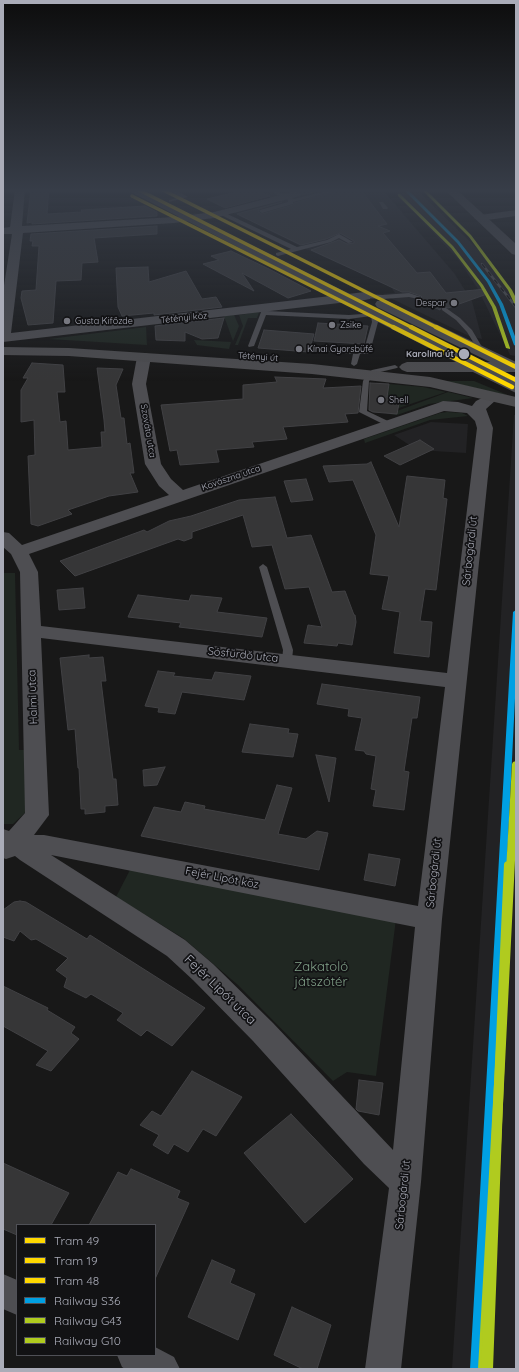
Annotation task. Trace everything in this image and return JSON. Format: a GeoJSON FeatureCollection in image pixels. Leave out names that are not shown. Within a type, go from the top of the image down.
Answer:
{"type":"FeatureCollection","features":[{"type":"Feature","properties":{"kind":"street"},"geometry":{"type":"LineString","coordinates":[[3,338],[7,280],[13,253]]}},
{"type":"Feature","properties":{"kind":"street"},"geometry":{"type":"LineString","coordinates":[[257,253],[349,299],[414,336],[458,364]]}},
{"type":"Feature","properties":{"kind":"street"},"geometry":{"type":"LineString","coordinates":[[278,254],[403,313],[482,352],[515,371]]}},
{"type":"Feature","properties":{"kind":"street","name":"Tétényi köz"},"geometry":{"type":"LineString","coordinates":[[3,338],[265,311],[365,296]]}},
{"type":"Feature","properties":{"kind":"street"},"geometry":{"type":"LineString","coordinates":[[392,372],[414,362],[418,357],[418,344],[414,336]]}},
{"type":"Feature","properties":{"kind":"street","name":"Tétényi út"},"geometry":{"type":"LineString","coordinates":[[3,344],[85,346],[355,358],[392,372],[510,400]]}},
{"type":"Feature","properties":{"kind":"street","name":"Tétényi út"},"geometry":{"type":"LineString","coordinates":[[3,351],[69,352],[312,369],[369,375],[458,364],[486,371]]}},
{"type":"Feature","properties":{"kind":"street","name":"Szováta utca"},"geometry":{"type":"LineString","coordinates":[[144,357],[139,384],[153,464],[165,482],[180,496]]}},
{"type":"Feature","properties":{"kind":"street"},"geometry":{"type":"LineString","coordinates":[[486,371],[515,371]]}},
{"type":"Feature","properties":{"kind":"street"},"geometry":{"type":"LineString","coordinates":[[486,371],[516,388]]}},
{"type":"Feature","properties":{"kind":"street","name":"Tétényi út"},"geometry":{"type":"LineString","coordinates":[[392,372],[486,371]]}},
{"type":"Feature","properties":{"kind":"street"},"geometry":{"type":"LineString","coordinates":[[483,407],[510,400]]}},
{"type":"Feature","properties":{"kind":"street","name":"Kovászna utca"},"geometry":{"type":"LineString","coordinates":[[19,552],[387,424],[443,406],[472,410],[483,407]]}},
{"type":"Feature","properties":{"kind":"street","name":"Sárbogárdi út"},"geometry":{"type":"LineString","coordinates":[[383,1369],[404,1182],[455,681],[485,428],[483,420],[483,407]]}},
{"type":"Feature","properties":{"kind":"street","name":"Halmi utca"},"geometry":{"type":"LineString","coordinates":[[3,537],[19,552],[29,572],[37,815],[6,845]]}},
{"type":"Feature","properties":{"kind":"street","name":"Sósfürdő utca"},"geometry":{"type":"LineString","coordinates":[[31,631],[455,681]]}},
{"type":"Feature","properties":{"kind":"street","name":"Fejér Lipót köz"},"geometry":{"type":"LineString","coordinates":[[6,845],[44,844],[430,919]]}},
{"type":"Feature","properties":{"kind":"street","name":"Fejér Lipót utca"},"geometry":{"type":"LineString","coordinates":[[6,845],[36,857],[176,948],[203,972],[263,1032],[379,1158],[404,1182]]}},
{"type":"Feature","properties":{"kind":"street"},"geometry":{"type":"LineString","coordinates":[[3,1291],[16,1298]]}},
{"type":"Feature","properties":{"kind":"street"},"geometry":{"type":"LineString","coordinates":[[136,1356],[162,1369]]}},
{"type":"Feature","properties":{"kind":"lane"},"geometry":{"type":"LineString","coordinates":[[365,296],[372,292],[389,290]]}},
{"type":"Feature","properties":{"kind":"lane"},"geometry":{"type":"LineString","coordinates":[[365,296],[383,297],[409,295],[418,297]]}},
{"type":"Feature","properties":{"kind":"lane"},"geometry":{"type":"LineString","coordinates":[[444,309],[458,319],[470,331],[482,352]]}},
{"type":"Feature","properties":{"kind":"lane"},"geometry":{"type":"LineString","coordinates":[[251,346],[265,311],[349,317],[374,314],[375,322],[367,352],[355,358],[317,349]]}},
{"type":"Feature","properties":{"kind":"lane"},"geometry":{"type":"LineString","coordinates":[[369,375],[366,382],[363,412],[387,424]]}},
{"type":"Feature","properties":{"kind":"lane"},"geometry":{"type":"LineString","coordinates":[[263,567],[288,650],[287,660]]}},
{"type":"Feature","properties":{"kind":"shaded area"},"geometry":{"type":"Polygon","coordinates":[[[315,253],[437,253],[454,273],[472,301],[482,339],[469,336],[382,294],[395,293],[391,287],[315,253]]]}},
{"type":"Feature","properties":{"kind":"shaded area"},"geometry":{"type":"Polygon","coordinates":[[[452,253],[482,253],[491,262],[516,299],[516,356],[510,355],[478,289],[452,253]]]}},
{"type":"Feature","properties":{"kind":"shaded area"},"geometry":{"type":"Polygon","coordinates":[[[514,415],[516,415],[516,1369],[452,1369],[514,415]]]}},
{"type":"Feature","properties":{"kind":"shaded area"},"geometry":{"type":"Polygon","coordinates":[[[431,422],[468,424],[466,453],[417,450],[394,435],[431,422]]]}},
{"type":"Feature","properties":{"kind":"green space"},"geometry":{"type":"Polygon","coordinates":[[[259,312],[257,318],[248,318],[238,345],[235,345],[243,326],[239,315],[259,312]]]}},
{"type":"Feature","properties":{"kind":"green space"},"geometry":{"type":"Polygon","coordinates":[[[234,315],[239,326],[233,341],[224,316],[234,315]]]}},
{"type":"Feature","properties":{"kind":"green space"},"geometry":{"type":"Polygon","coordinates":[[[146,327],[147,345],[49,339],[146,327]]]}},
{"type":"Feature","properties":{"kind":"green space"},"geometry":{"type":"Polygon","coordinates":[[[194,340],[231,342],[229,349],[197,345],[194,340]]]}},
{"type":"Feature","properties":{"kind":"green space"},"geometry":{"type":"Polygon","coordinates":[[[444,381],[474,381],[510,396],[444,381]]]}},
{"type":"Feature","properties":{"kind":"green space"},"geometry":{"type":"Polygon","coordinates":[[[389,384],[423,387],[446,392],[384,413],[389,384]]]}},
{"type":"Feature","properties":{"kind":"green space"},"geometry":{"type":"Polygon","coordinates":[[[448,392],[473,398],[429,404],[397,415],[389,414],[448,392]]]}},
{"type":"Feature","properties":{"kind":"green space"},"geometry":{"type":"Polygon","coordinates":[[[440,413],[462,413],[468,416],[430,420],[365,443],[364,439],[440,413]]]}},
{"type":"Feature","properties":{"kind":"green space"},"geometry":{"type":"Polygon","coordinates":[[[3,573],[15,573],[19,750],[25,750],[29,809],[13,824],[3,824],[3,573]]]}},
{"type":"Feature","properties":{"kind":"green space","name":"Zakatoló játszótér"},"geometry":{"type":"Polygon","coordinates":[[[131,868],[396,919],[376,1076],[347,1072],[333,1081],[238,985],[183,938],[116,897],[131,868]]]}},
{"type":"Feature","properties":{"kind":"building"},"geometry":{"type":"Polygon","coordinates":[[[39,253],[97,253],[98,262],[82,263],[81,280],[56,281],[53,323],[28,325],[21,298],[22,291],[36,290],[39,253]]]}},
{"type":"Feature","properties":{"kind":"building"},"geometry":{"type":"Polygon","coordinates":[[[223,253],[235,253],[311,291],[288,298],[242,273],[254,291],[203,264],[219,260],[211,256],[223,253]]]}},
{"type":"Feature","properties":{"kind":"building"},"geometry":{"type":"Polygon","coordinates":[[[318,253],[400,253],[417,273],[430,272],[446,293],[485,289],[487,294],[448,308],[442,306],[440,310],[419,300],[422,297],[421,296],[409,292],[402,292],[318,253]]]}},
{"type":"Feature","properties":{"kind":"building"},"geometry":{"type":"Polygon","coordinates":[[[148,267],[149,282],[186,271],[202,299],[216,297],[222,307],[154,315],[154,313],[122,316],[118,307],[116,268],[148,267]]]}},
{"type":"Feature","properties":{"kind":"building"},"geometry":{"type":"Polygon","coordinates":[[[224,318],[218,338],[202,339],[185,332],[185,341],[156,340],[155,326],[224,318]]]}},
{"type":"Feature","properties":{"kind":"building"},"geometry":{"type":"Polygon","coordinates":[[[318,323],[368,326],[364,344],[314,341],[318,323]]]}},
{"type":"Feature","properties":{"kind":"building"},"geometry":{"type":"Polygon","coordinates":[[[264,330],[314,334],[309,352],[258,348],[264,330]]]}},
{"type":"Feature","properties":{"kind":"building"},"geometry":{"type":"Polygon","coordinates":[[[32,363],[63,365],[65,392],[57,392],[60,422],[66,421],[68,450],[102,447],[101,432],[105,432],[97,368],[123,369],[116,385],[121,418],[124,418],[127,444],[130,443],[134,473],[130,473],[138,492],[109,496],[68,510],[72,514],[38,526],[31,524],[28,456],[35,455],[34,420],[21,422],[21,390],[28,378],[23,378],[32,363]]]}},
{"type":"Feature","properties":{"kind":"building"},"geometry":{"type":"Polygon","coordinates":[[[275,377],[326,379],[323,388],[361,386],[358,413],[345,414],[348,422],[283,427],[287,439],[252,442],[254,447],[216,450],[219,462],[180,465],[177,450],[170,451],[161,405],[243,399],[243,385],[277,382],[275,377]]]}},
{"type":"Feature","properties":{"kind":"building"},"geometry":{"type":"Polygon","coordinates":[[[370,383],[389,384],[387,397],[400,398],[397,414],[373,412],[369,410],[370,383]]]}},
{"type":"Feature","properties":{"kind":"building"},"geometry":{"type":"Polygon","coordinates":[[[420,440],[434,449],[400,465],[384,456],[420,440]]]}},
{"type":"Feature","properties":{"kind":"building"},"geometry":{"type":"Polygon","coordinates":[[[371,462],[399,527],[407,476],[445,480],[443,498],[447,499],[436,590],[425,589],[420,621],[432,622],[429,657],[394,653],[400,612],[382,609],[389,576],[370,574],[376,535],[353,480],[329,482],[323,466],[367,464],[371,462]]]}},
{"type":"Feature","properties":{"kind":"building"},"geometry":{"type":"Polygon","coordinates":[[[306,479],[313,500],[291,502],[284,481],[306,479]]]}},
{"type":"Feature","properties":{"kind":"building"},"geometry":{"type":"Polygon","coordinates":[[[275,497],[287,538],[311,535],[332,592],[345,591],[355,615],[356,622],[352,645],[338,643],[337,646],[304,643],[308,625],[322,627],[309,587],[285,589],[272,545],[252,547],[243,515],[192,532],[192,538],[184,541],[178,539],[75,576],[60,561],[144,530],[147,532],[169,521],[191,516],[239,500],[275,497]]]}},
{"type":"Feature","properties":{"kind":"building"},"geometry":{"type":"Polygon","coordinates":[[[83,588],[85,608],[59,610],[57,590],[83,588]]]}},
{"type":"Feature","properties":{"kind":"building"},"geometry":{"type":"Polygon","coordinates":[[[138,595],[189,601],[191,595],[222,598],[217,612],[267,618],[262,637],[179,627],[181,623],[128,617],[138,595]]]}},
{"type":"Feature","properties":{"kind":"building"},"geometry":{"type":"Polygon","coordinates":[[[89,655],[89,658],[103,657],[106,681],[101,681],[113,779],[116,779],[118,805],[105,806],[105,812],[85,814],[85,809],[81,809],[75,729],[68,730],[60,658],[89,655]]]}},
{"type":"Feature","properties":{"kind":"building"},"geometry":{"type":"Polygon","coordinates":[[[158,671],[175,673],[173,676],[212,680],[215,672],[251,676],[244,700],[182,692],[175,714],[158,712],[159,708],[145,706],[158,671]]]}},
{"type":"Feature","properties":{"kind":"building"},"geometry":{"type":"Polygon","coordinates":[[[322,684],[420,697],[417,718],[412,718],[404,771],[409,772],[404,810],[373,806],[376,790],[371,789],[376,756],[366,754],[364,751],[355,750],[362,718],[348,716],[349,709],[317,704],[322,684]]]}},
{"type":"Feature","properties":{"kind":"building"},"geometry":{"type":"Polygon","coordinates":[[[250,724],[289,729],[288,733],[298,734],[293,757],[242,752],[250,724]]]}},
{"type":"Feature","properties":{"kind":"building"},"geometry":{"type":"Polygon","coordinates":[[[316,755],[336,758],[329,802],[319,767],[316,755]]]}},
{"type":"Feature","properties":{"kind":"building"},"geometry":{"type":"Polygon","coordinates":[[[165,767],[157,785],[144,786],[143,770],[165,767]]]}},
{"type":"Feature","properties":{"kind":"building"},"geometry":{"type":"Polygon","coordinates":[[[277,785],[292,788],[278,834],[306,839],[317,831],[328,833],[319,870],[141,836],[154,807],[181,812],[185,802],[205,806],[204,809],[265,820],[277,785]]]}},
{"type":"Feature","properties":{"kind":"building"},"geometry":{"type":"Polygon","coordinates":[[[369,854],[400,859],[395,886],[364,880],[369,854]]]}},
{"type":"Feature","properties":{"kind":"building"},"geometry":{"type":"Polygon","coordinates":[[[14,902],[26,902],[87,939],[90,935],[205,1008],[172,1046],[147,1030],[141,1036],[117,1020],[123,1013],[91,994],[86,998],[64,987],[67,978],[56,970],[68,958],[36,939],[31,940],[20,931],[14,941],[3,937],[3,910],[14,902]]]}},
{"type":"Feature","properties":{"kind":"building"},"geometry":{"type":"Polygon","coordinates":[[[3,986],[48,1008],[47,1010],[75,1027],[71,1033],[79,1039],[51,1071],[36,1065],[48,1051],[3,1026],[3,986]]]}},
{"type":"Feature","properties":{"kind":"building"},"geometry":{"type":"Polygon","coordinates":[[[192,1071],[242,1097],[216,1136],[203,1129],[188,1152],[174,1144],[168,1154],[153,1145],[159,1135],[140,1125],[152,1111],[161,1116],[192,1071]]]}},
{"type":"Feature","properties":{"kind":"building"},"geometry":{"type":"Polygon","coordinates":[[[359,1080],[383,1083],[379,1115],[358,1111],[356,1109],[359,1080]]]}},
{"type":"Feature","properties":{"kind":"building"},"geometry":{"type":"Polygon","coordinates":[[[291,1114],[353,1179],[305,1223],[244,1153],[291,1114]]]}},
{"type":"Feature","properties":{"kind":"building"},"geometry":{"type":"Polygon","coordinates":[[[3,1163],[69,1193],[52,1224],[16,1224],[16,1235],[3,1229],[3,1163]]]}},
{"type":"Feature","properties":{"kind":"building"},"geometry":{"type":"Polygon","coordinates":[[[131,1169],[180,1191],[177,1198],[189,1203],[156,1277],[156,1224],[90,1224],[118,1172],[127,1176],[131,1169]]]}},
{"type":"Feature","properties":{"kind":"building"},"geometry":{"type":"Polygon","coordinates":[[[212,1260],[235,1270],[230,1283],[255,1294],[238,1340],[188,1317],[212,1260]]]}},
{"type":"Feature","properties":{"kind":"building"},"geometry":{"type":"Polygon","coordinates":[[[292,1307],[331,1325],[317,1369],[303,1369],[274,1355],[292,1307]]]}},
{"type":"Feature","properties":{"kind":"railway"},"geometry":{"type":"LineString","coordinates":[[482,264],[516,307]]}},
{"type":"Feature","properties":{"kind":"tram line","name":"19"},"geometry":{"type":"LineString","coordinates":[[245,253],[512,387]]}},
{"type":"Feature","properties":{"kind":"tram line","name":"49"},"geometry":{"type":"LineString","coordinates":[[264,253],[516,380]]}},
{"type":"Feature","properties":{"kind":"tram line","name":"48"},"geometry":{"type":"LineString","coordinates":[[289,253],[516,367]]}},
{"type":"Feature","properties":{"kind":"rail line","name":"G43"},"geometry":{"type":"LineString","coordinates":[[457,253],[482,286],[494,307],[508,348]]}},
{"type":"Feature","properties":{"kind":"rail line","name":"S36"},"geometry":{"type":"LineString","coordinates":[[467,253],[489,282],[501,304],[516,345]]}},
{"type":"Feature","properties":{"kind":"rail line","name":"G10"},"geometry":{"type":"LineString","coordinates":[[483,253],[510,290],[516,303]]}},
{"type":"Feature","properties":{"kind":"rail line","name":"S36"},"geometry":{"type":"LineString","coordinates":[[476,1369],[516,612]]}},
{"type":"Feature","properties":{"kind":"rail line","name":"G43"},"geometry":{"type":"LineString","coordinates":[[484,1369],[516,764]]}},
{"type":"Feature","properties":{"kind":"rail line","name":"G10"},"geometry":{"type":"LineString","coordinates":[[487,1369],[508,864]]}},
{"type":"Feature","properties":{"kind":"place","name":"Despar"},"geometry":{"type":"Point","coordinates":[454,303]}},
{"type":"Feature","properties":{"kind":"place","name":"Gusta Kifőzde"},"geometry":{"type":"Point","coordinates":[67,321]}},
{"type":"Feature","properties":{"kind":"place","name":"Zsike"},"geometry":{"type":"Point","coordinates":[332,325]}},
{"type":"Feature","properties":{"kind":"place","name":"Kínai Gyorsbüfé"},"geometry":{"type":"Point","coordinates":[299,349]}},
{"type":"Feature","properties":{"kind":"place","name":"Karolina út"},"geometry":{"type":"Point","coordinates":[464,354]}},
{"type":"Feature","properties":{"kind":"place","name":"Shell"},"geometry":{"type":"Point","coordinates":[381,400]}}]}
